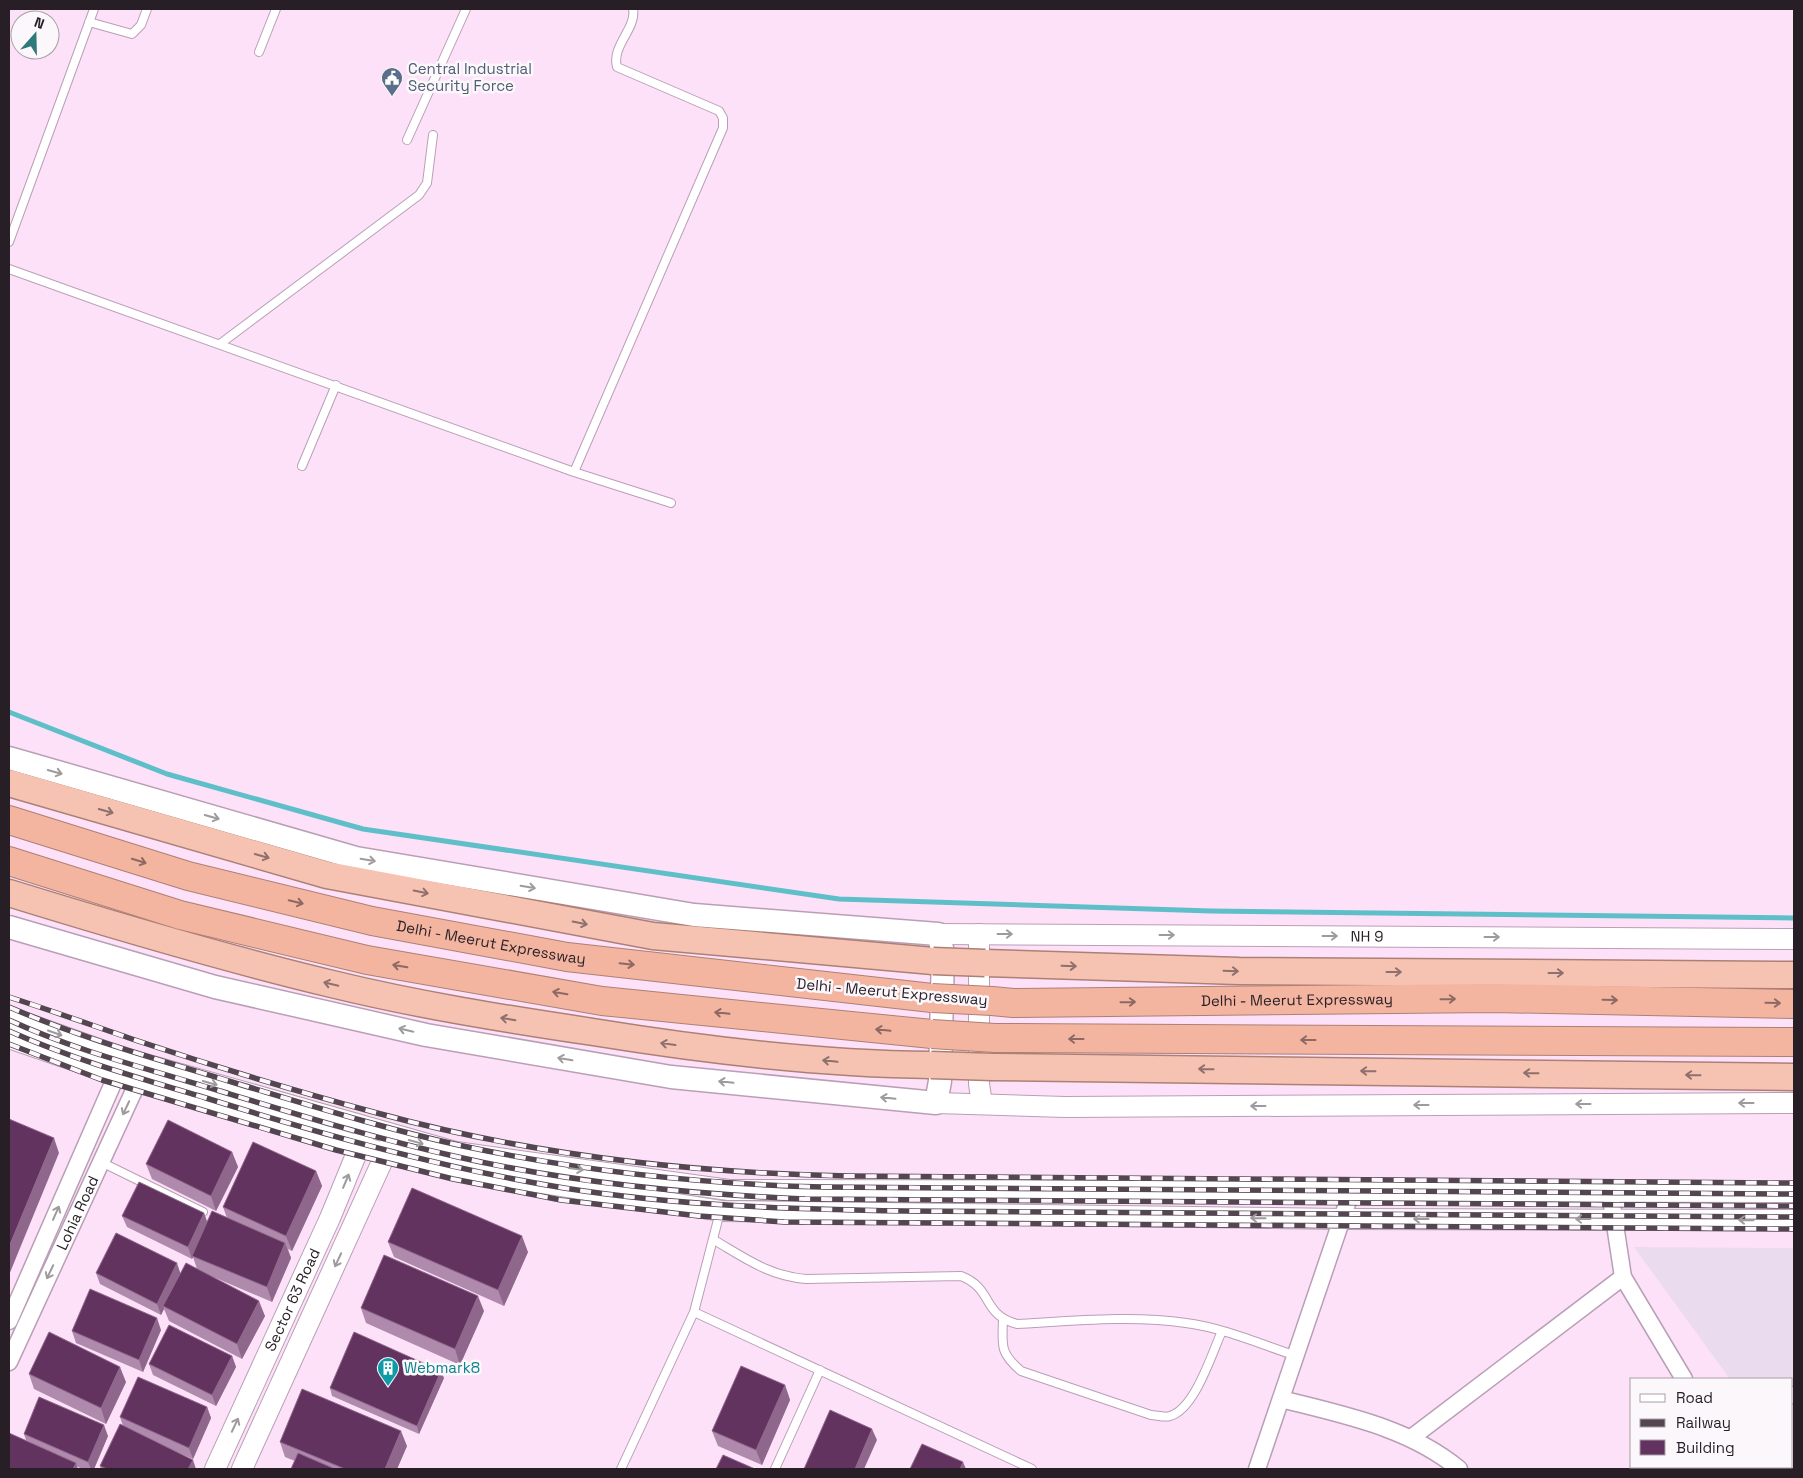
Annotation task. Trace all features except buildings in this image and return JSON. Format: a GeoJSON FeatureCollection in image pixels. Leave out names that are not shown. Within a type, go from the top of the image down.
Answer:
{"type":"FeatureCollection","features":[{"type":"Feature","properties":{"kind":"highway"},"geometry":{"type":"LineString","coordinates":[[9,783],[337,876],[653,936],[933,961],[985,963],[1239,971],[1794,975]]}},
{"type":"Feature","properties":{"kind":"highway","name":"Delhi - Meerut Expressway"},"geometry":{"type":"LineString","coordinates":[[9,820],[188,876],[372,921],[566,957],[932,998],[1013,1003],[1494,998],[1794,1004]]}},
{"type":"Feature","properties":{"kind":"highway"},"geometry":{"type":"LineString","coordinates":[[9,861],[180,915],[367,960],[602,1001],[932,1034],[995,1038],[1794,1042]]}},
{"type":"Feature","properties":{"kind":"highway"},"geometry":{"type":"LineString","coordinates":[[9,893],[179,945],[326,983],[496,1017],[672,1045],[863,1064],[1794,1077]]}},
{"type":"Feature","properties":{"kind":"main road"},"geometry":{"type":"LineString","coordinates":[[9,758],[356,858],[694,915],[938,934],[943,952],[940,1081],[936,1103],[671,1077],[426,1035],[216,987],[9,927]]}},
{"type":"Feature","properties":{"kind":"street","name":"NH 9"},"geometry":{"type":"LineString","coordinates":[[938,934],[1794,939]]}},
{"type":"Feature","properties":{"kind":"street"},"geometry":{"type":"LineString","coordinates":[[979,934],[979,1084],[982,1104]]}},
{"type":"Feature","properties":{"kind":"street"},"geometry":{"type":"LineString","coordinates":[[9,1017],[120,1066]]}},
{"type":"Feature","properties":{"kind":"street"},"geometry":{"type":"LineString","coordinates":[[9,1038],[120,1066],[364,1137],[393,1135],[456,1152],[725,1200],[1351,1192],[1794,1192]]}},
{"type":"Feature","properties":{"kind":"street","name":"Lohia Road"},"geometry":{"type":"LineString","coordinates":[[9,1321],[120,1066]]}},
{"type":"Feature","properties":{"kind":"street","name":"Lohia Road"},"geometry":{"type":"LineString","coordinates":[[9,1362],[142,1073]]}},
{"type":"Feature","properties":{"kind":"street"},"geometry":{"type":"LineString","coordinates":[[936,1103],[1075,1107],[1794,1103]]}},
{"type":"Feature","properties":{"kind":"street","name":"Sector 63 Road"},"geometry":{"type":"LineString","coordinates":[[242,1469],[387,1154],[393,1135]]}},
{"type":"Feature","properties":{"kind":"street"},"geometry":{"type":"LineString","coordinates":[[364,1137],[387,1154],[460,1170],[725,1200],[1344,1219],[1794,1220]]}},
{"type":"Feature","properties":{"kind":"street","name":"Sector 63 Road"},"geometry":{"type":"LineString","coordinates":[[215,1469],[330,1218],[364,1137]]}},
{"type":"Feature","properties":{"kind":"street"},"geometry":{"type":"LineString","coordinates":[[1256,1469],[1344,1219],[1351,1192]]}},
{"type":"Feature","properties":{"kind":"street"},"geometry":{"type":"LineString","coordinates":[[1610,1192],[1623,1277],[1683,1378]]}},
{"type":"Feature","properties":{"kind":"street"},"geometry":{"type":"LineString","coordinates":[[330,1218],[353,1227]]}},
{"type":"Feature","properties":{"kind":"street"},"geometry":{"type":"LineString","coordinates":[[1411,1438],[1623,1277]]}},
{"type":"Feature","properties":{"kind":"street"},"geometry":{"type":"LineString","coordinates":[[1281,1399],[1368,1421],[1411,1438],[1459,1469]]}},
{"type":"Feature","properties":{"kind":"lane"},"geometry":{"type":"LineString","coordinates":[[9,242],[94,9]]}},
{"type":"Feature","properties":{"kind":"lane"},"geometry":{"type":"LineString","coordinates":[[89,22],[132,34],[141,25],[147,9]]}},
{"type":"Feature","properties":{"kind":"lane"},"geometry":{"type":"LineString","coordinates":[[259,52],[276,9]]}},
{"type":"Feature","properties":{"kind":"lane"},"geometry":{"type":"LineString","coordinates":[[407,140],[466,9]]}},
{"type":"Feature","properties":{"kind":"lane"},"geometry":{"type":"LineString","coordinates":[[574,472],[723,128],[723,118],[718,111],[617,66],[616,54],[634,13],[633,9]]}},
{"type":"Feature","properties":{"kind":"lane"},"geometry":{"type":"LineString","coordinates":[[220,344],[419,195],[426,183],[433,135]]}},
{"type":"Feature","properties":{"kind":"lane"},"geometry":{"type":"LineString","coordinates":[[9,269],[574,472],[671,503]]}},
{"type":"Feature","properties":{"kind":"lane"},"geometry":{"type":"LineString","coordinates":[[302,466],[336,385]]}},
{"type":"Feature","properties":{"kind":"lane"},"geometry":{"type":"LineString","coordinates":[[101,1162],[203,1212]]}},
{"type":"Feature","properties":{"kind":"lane"},"geometry":{"type":"LineString","coordinates":[[621,1469],[694,1312],[725,1200]]}},
{"type":"Feature","properties":{"kind":"lane"},"geometry":{"type":"LineString","coordinates":[[714,1240],[762,1268],[784,1277],[806,1279],[961,1276],[973,1281],[983,1291],[993,1310],[1003,1320],[1017,1324],[1155,1320],[1187,1323],[1222,1331],[1296,1356]]}},
{"type":"Feature","properties":{"kind":"lane"},"geometry":{"type":"LineString","coordinates":[[694,1312],[1032,1469]]}},
{"type":"Feature","properties":{"kind":"lane"},"geometry":{"type":"LineString","coordinates":[[1003,1320],[1002,1345],[1007,1359],[1021,1371],[1150,1415],[1170,1416],[1186,1406],[1197,1389],[1222,1331]]}},
{"type":"Feature","properties":{"kind":"lane"},"geometry":{"type":"LineString","coordinates":[[775,1469],[820,1370]]}},
{"type":"Feature","properties":{"kind":"shaded area"},"geometry":{"type":"Polygon","coordinates":[[[1634,1247],[1794,1248],[1794,1384],[1793,1378],[1729,1378],[1634,1247]]]}},
{"type":"Feature","properties":{"kind":"waterway"},"geometry":{"type":"LineString","coordinates":[[9,712],[167,774],[363,829],[839,899],[1211,911],[1794,918]]}},
{"type":"Feature","properties":{"kind":"railway"},"geometry":{"type":"LineString","coordinates":[[9,997],[193,1059],[285,1087],[435,1128],[552,1151],[670,1166],[729,1171],[848,1176],[1794,1183]]}},
{"type":"Feature","properties":{"kind":"railway"},"geometry":{"type":"LineString","coordinates":[[9,1007],[119,1048],[405,1132],[507,1155],[642,1175],[732,1183],[823,1187],[1794,1194]]}},
{"type":"Feature","properties":{"kind":"railway"},"geometry":{"type":"LineString","coordinates":[[9,1020],[60,1041],[113,1059],[368,1135],[501,1166],[631,1186],[805,1199],[1794,1206]]}},
{"type":"Feature","properties":{"kind":"railway"},"geometry":{"type":"LineString","coordinates":[[9,1031],[81,1059],[131,1075],[295,1125],[384,1149],[518,1180],[649,1199],[777,1208],[905,1211],[1794,1217]]}},
{"type":"Feature","properties":{"kind":"railway"},"geometry":{"type":"LineString","coordinates":[[9,1044],[102,1080],[336,1150],[453,1179],[561,1200],[699,1216],[784,1222],[1794,1229]]}},
{"type":"Feature","properties":{"kind":"place","name":"Central Industrial Security Force"},"geometry":{"type":"Point","coordinates":[392,97]}},
{"type":"Feature","properties":{"kind":"place","name":"Webmark8"},"geometry":{"type":"Point","coordinates":[388,1387]}}]}
